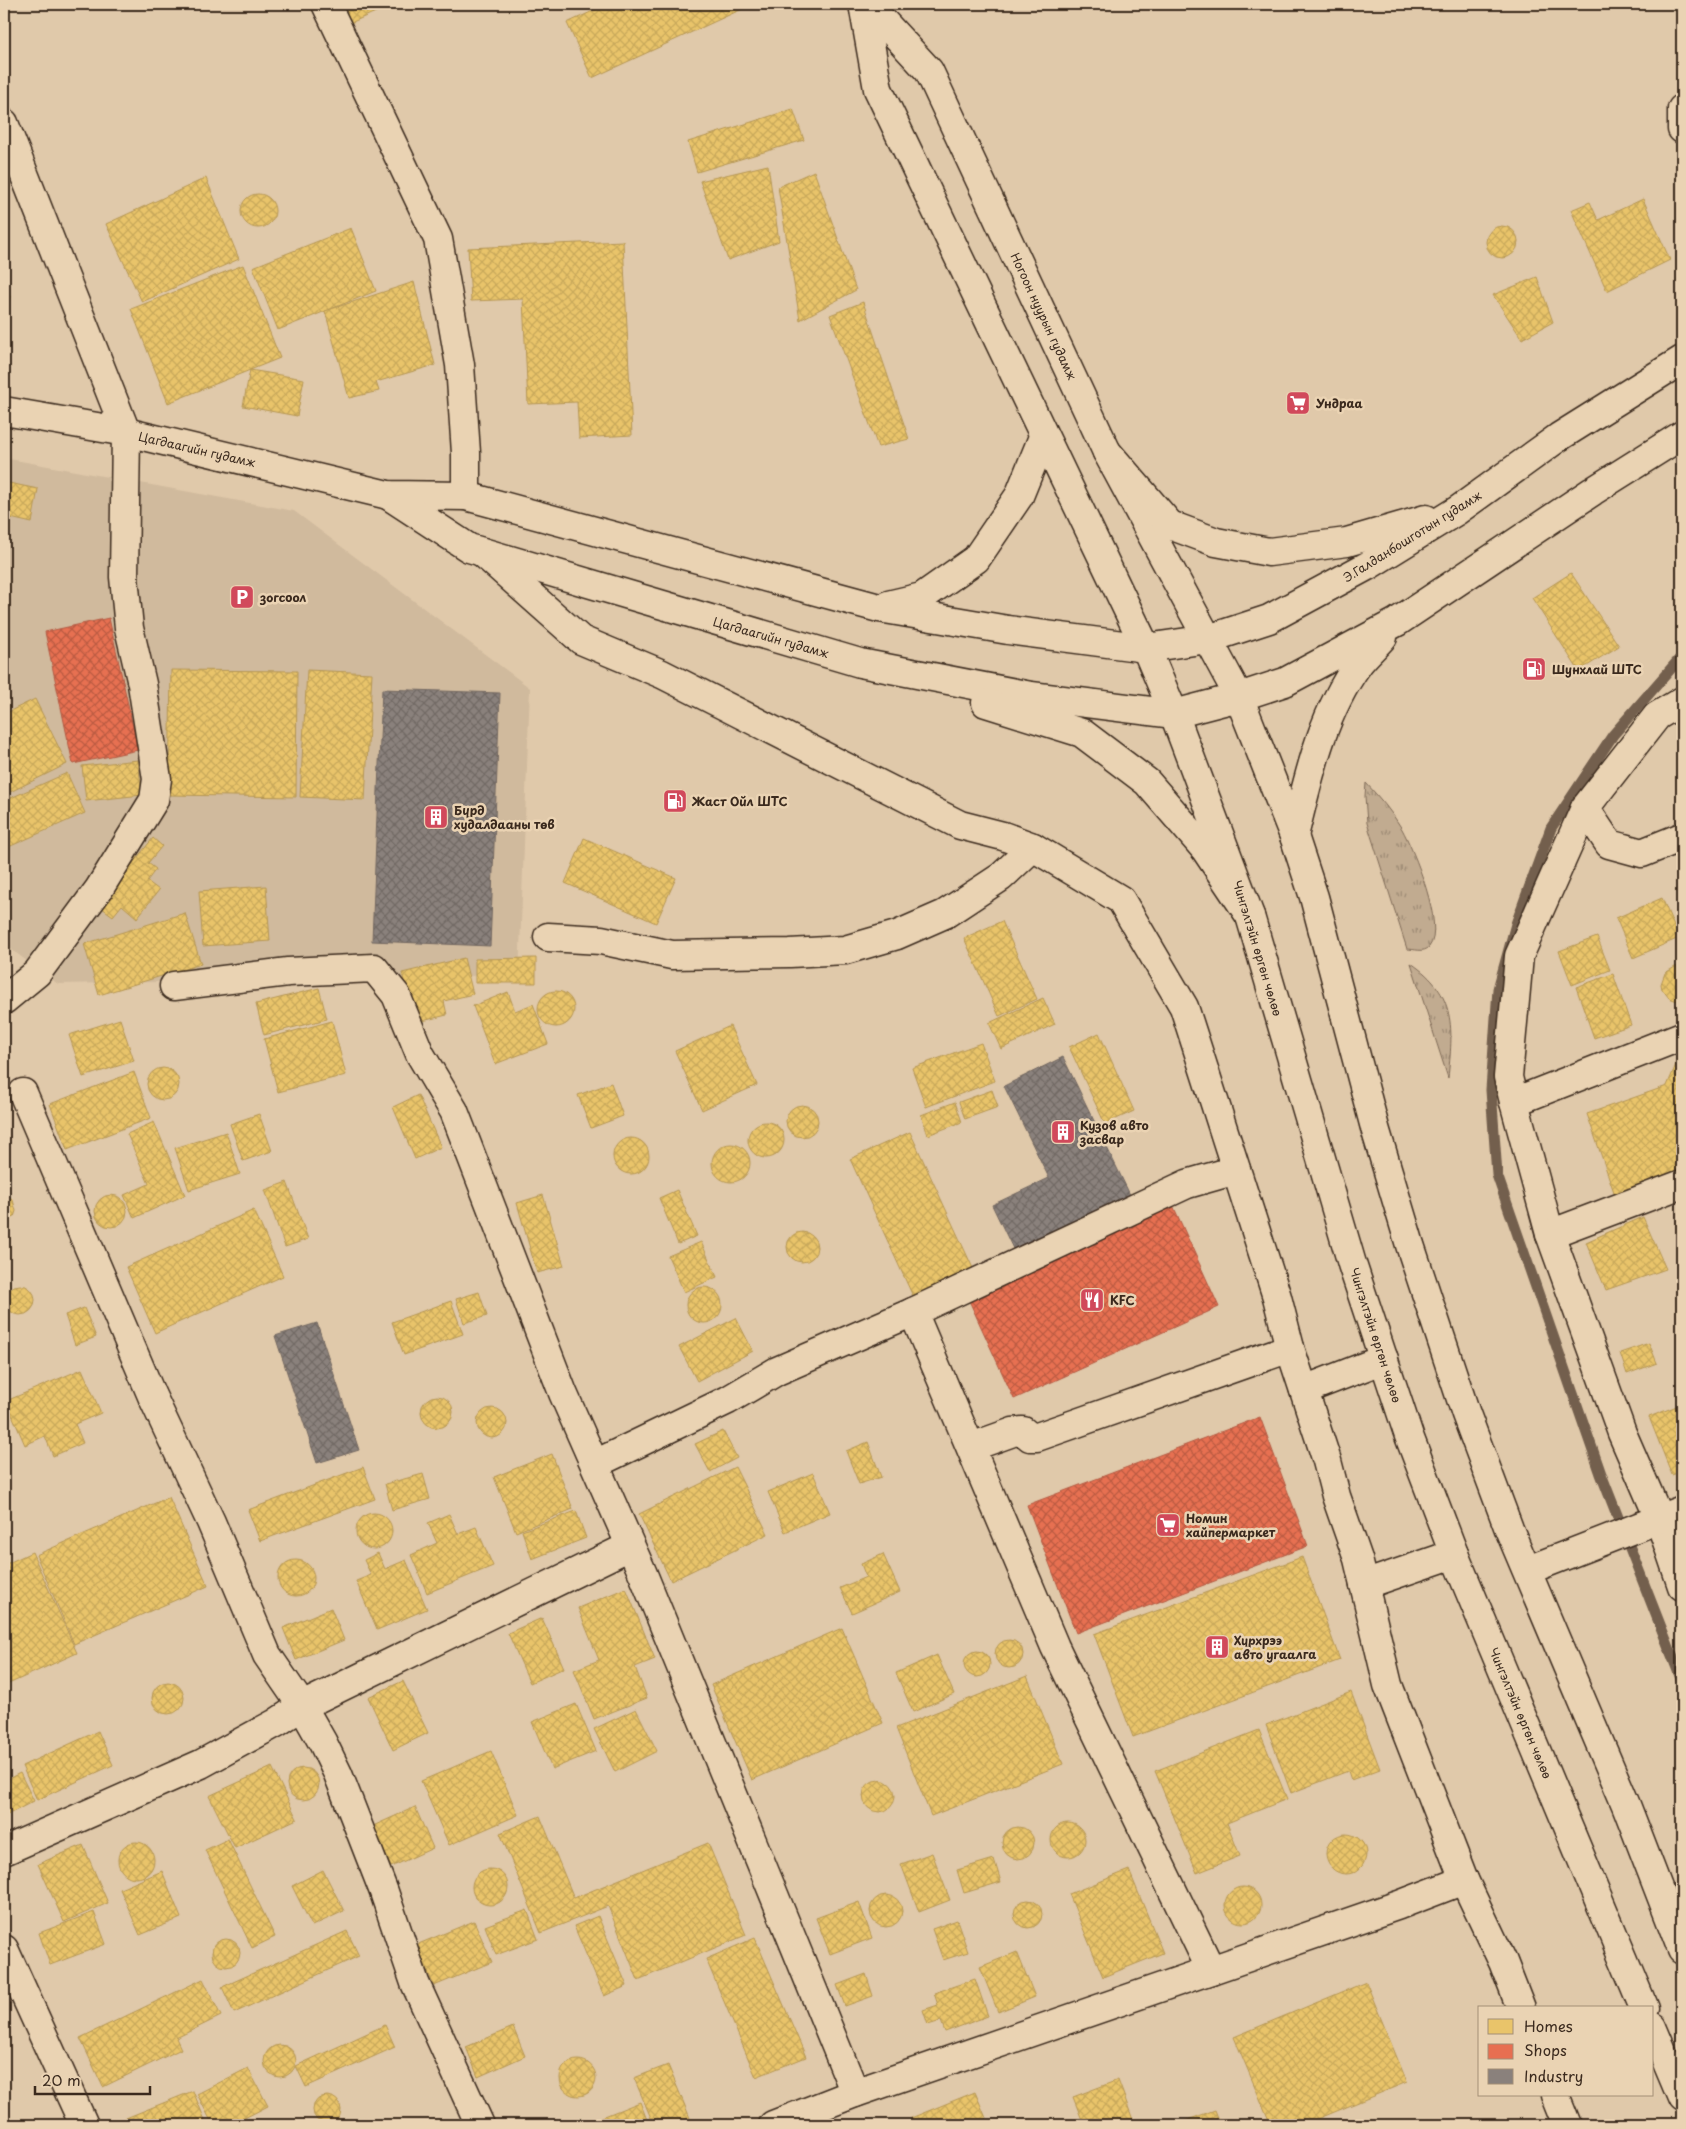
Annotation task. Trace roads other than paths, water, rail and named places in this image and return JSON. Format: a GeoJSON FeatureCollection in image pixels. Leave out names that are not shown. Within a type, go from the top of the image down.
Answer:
{"type":"FeatureCollection","features":[{"type":"Feature","properties":{"kind":"street"},"geometry":{"type":"LineString","coordinates":[[326,4],[438,239],[460,365],[466,453],[466,496]]}},
{"type":"Feature","properties":{"kind":"street","name":"Ногоон нуурын гудамж"},"geometry":{"type":"LineString","coordinates":[[865,4],[878,89],[1043,437],[1146,648]]}},
{"type":"Feature","properties":{"kind":"street","name":"Ногоон нуурын гудамж"},"geometry":{"type":"LineString","coordinates":[[865,4],[929,71],[1107,452],[1208,639]]}},
{"type":"Feature","properties":{"kind":"street"},"geometry":{"type":"LineString","coordinates":[[1682,109],[1682,129]]}},
{"type":"Feature","properties":{"kind":"street"},"geometry":{"type":"LineString","coordinates":[[4,123],[126,432],[124,577],[129,628],[142,684],[157,779],[154,800],[99,889],[37,973],[4,1000]]}},
{"type":"Feature","properties":{"kind":"street","name":"Э.Галданбошготын гудамж"},"geometry":{"type":"LineString","coordinates":[[1146,648],[1208,639],[1269,619],[1369,565],[1458,510],[1559,437],[1682,360]]}},
{"type":"Feature","properties":{"kind":"street","name":"Цагдаагийн гудамж"},"geometry":{"type":"LineString","coordinates":[[4,412],[126,432],[388,495],[466,496],[879,608],[1008,630],[1146,648]]}},
{"type":"Feature","properties":{"kind":"street"},"geometry":{"type":"LineString","coordinates":[[1174,714],[1239,697],[1285,682],[1397,622],[1593,491],[1682,435]]}},
{"type":"Feature","properties":{"kind":"street"},"geometry":{"type":"LineString","coordinates":[[879,608],[922,597],[976,559],[1019,496],[1043,437]]}},
{"type":"Feature","properties":{"kind":"street"},"geometry":{"type":"LineString","coordinates":[[1107,452],[1170,525],[1216,542],[1269,552],[1347,542],[1458,510]]}},
{"type":"Feature","properties":{"kind":"street","name":"Цагдаагийн гудамж"},"geometry":{"type":"LineString","coordinates":[[388,495],[468,548],[860,663],[1031,696],[1174,714]]}},
{"type":"Feature","properties":{"kind":"street"},"geometry":{"type":"LineString","coordinates":[[482,552],[581,640],[662,674],[960,825],[1004,836],[1034,847],[1121,900],[1184,1007],[1277,1297],[1290,1348],[1327,1461],[1336,1496],[1358,1559],[1388,1685],[1464,1880],[1503,1962],[1520,2006]]}},
{"type":"Feature","properties":{"kind":"street"},"geometry":{"type":"LineString","coordinates":[[1294,836],[1316,747],[1336,700],[1360,662],[1397,622]]}},
{"type":"Feature","properties":{"kind":"street"},"geometry":{"type":"LineString","coordinates":[[1208,639],[1239,697],[1294,836],[1314,897],[1375,1128],[1410,1245],[1466,1414],[1509,1529],[1626,1805],[1682,1950]]}},
{"type":"Feature","properties":{"kind":"street","name":"Чингэлтэйн өргөн чөлөө"},"geometry":{"type":"LineString","coordinates":[[1146,648],[1174,714],[1250,916],[1352,1264],[1409,1436],[1454,1554],[1643,2006]]}},
{"type":"Feature","properties":{"kind":"street"},"geometry":{"type":"LineString","coordinates":[[860,663],[1082,733],[1147,782],[1205,849],[1250,916]]}},
{"type":"Feature","properties":{"kind":"street"},"geometry":{"type":"LineString","coordinates":[[1682,700],[1657,716],[1585,808],[1518,956],[1508,1077],[1550,1234],[1622,1433],[1664,1516],[1682,1586]]}},
{"type":"Feature","properties":{"kind":"street"},"geometry":{"type":"LineString","coordinates":[[1585,808],[1609,844],[1642,853],[1682,837]]}},
{"type":"Feature","properties":{"kind":"street"},"geometry":{"type":"LineString","coordinates":[[548,937],[601,940],[672,955],[845,950],[897,935],[945,914],[1000,877],[1034,847]]}},
{"type":"Feature","properties":{"kind":"street"},"geometry":{"type":"LineString","coordinates":[[174,986],[288,972],[374,968],[396,995],[420,1054],[454,1110],[563,1393],[630,1546],[856,2092]]}},
{"type":"Feature","properties":{"kind":"street"},"geometry":{"type":"LineString","coordinates":[[1514,1102],[1682,1036]]}},
{"type":"Feature","properties":{"kind":"street"},"geometry":{"type":"LineString","coordinates":[[23,1092],[152,1396],[211,1522],[267,1655],[302,1706],[323,1743],[350,1804],[415,1983],[480,2125]]}},
{"type":"Feature","properties":{"kind":"street"},"geometry":{"type":"LineString","coordinates":[[595,1464],[728,1400],[777,1371],[914,1312],[1187,1184],[1236,1170]]}},
{"type":"Feature","properties":{"kind":"street"},"geometry":{"type":"LineString","coordinates":[[1550,1234],[1682,1184]]}},
{"type":"Feature","properties":{"kind":"street"},"geometry":{"type":"LineString","coordinates":[[914,1312],[1055,1647],[1211,1970]]}},
{"type":"Feature","properties":{"kind":"street"},"geometry":{"type":"LineString","coordinates":[[971,1447],[1013,1432],[1023,1432],[1030,1437],[1037,1437],[1290,1348]]}},
{"type":"Feature","properties":{"kind":"street"},"geometry":{"type":"LineString","coordinates":[[1304,1390],[1384,1360]]}},
{"type":"Feature","properties":{"kind":"street"},"geometry":{"type":"LineString","coordinates":[[1528,1570],[1664,1516]]}},
{"type":"Feature","properties":{"kind":"street"},"geometry":{"type":"LineString","coordinates":[[4,1851],[201,1764],[276,1724],[302,1706],[630,1546]]}},
{"type":"Feature","properties":{"kind":"street"},"geometry":{"type":"LineString","coordinates":[[1364,1585],[1454,1554]]}},
{"type":"Feature","properties":{"kind":"street"},"geometry":{"type":"LineString","coordinates":[[773,2125],[856,2092],[1399,1905],[1464,1880]]}},
{"type":"Feature","properties":{"kind":"street"},"geometry":{"type":"LineString","coordinates":[[4,1949],[84,2125]]}},
{"type":"Feature","properties":{"kind":"street"},"geometry":{"type":"LineString","coordinates":[[1654,2032],[1682,2098]]}},
{"type":"Feature","properties":{"kind":"street"},"geometry":{"type":"LineString","coordinates":[[1555,2096],[1567,2125]]}},
{"type":"Feature","properties":{"kind":"waterway"},"geometry":{"type":"LineString","coordinates":[[1682,656],[1613,735],[1551,828],[1516,924],[1498,989],[1491,1090],[1497,1175],[1601,1474],[1682,1681]]}},
{"type":"Feature","properties":{"kind":"place","name":"Ундраа"},"geometry":{"type":"Point","coordinates":[1298,403]}},
{"type":"Feature","properties":{"kind":"place","name":"зогсоол"},"geometry":{"type":"Point","coordinates":[242,597]}},
{"type":"Feature","properties":{"kind":"place","name":"Шунхлай ШТС"},"geometry":{"type":"Point","coordinates":[1534,669]}},
{"type":"Feature","properties":{"kind":"place","name":"Жаст Ойл ШТС"},"geometry":{"type":"Point","coordinates":[675,801]}},
{"type":"Feature","properties":{"kind":"place","name":"Бүрд худалдааны төв"},"geometry":{"type":"Point","coordinates":[436,817]}},
{"type":"Feature","properties":{"kind":"place","name":"Кузов авто засвар"},"geometry":{"type":"Point","coordinates":[1063,1132]}},
{"type":"Feature","properties":{"kind":"place","name":"KFC"},"geometry":{"type":"Point","coordinates":[1092,1300]}},
{"type":"Feature","properties":{"kind":"place","name":"Номин хайпермаркет"},"geometry":{"type":"Point","coordinates":[1168,1525]}},
{"type":"Feature","properties":{"kind":"place","name":"Хүрхрээ авто угаалга"},"geometry":{"type":"Point","coordinates":[1217,1647]}}]}
